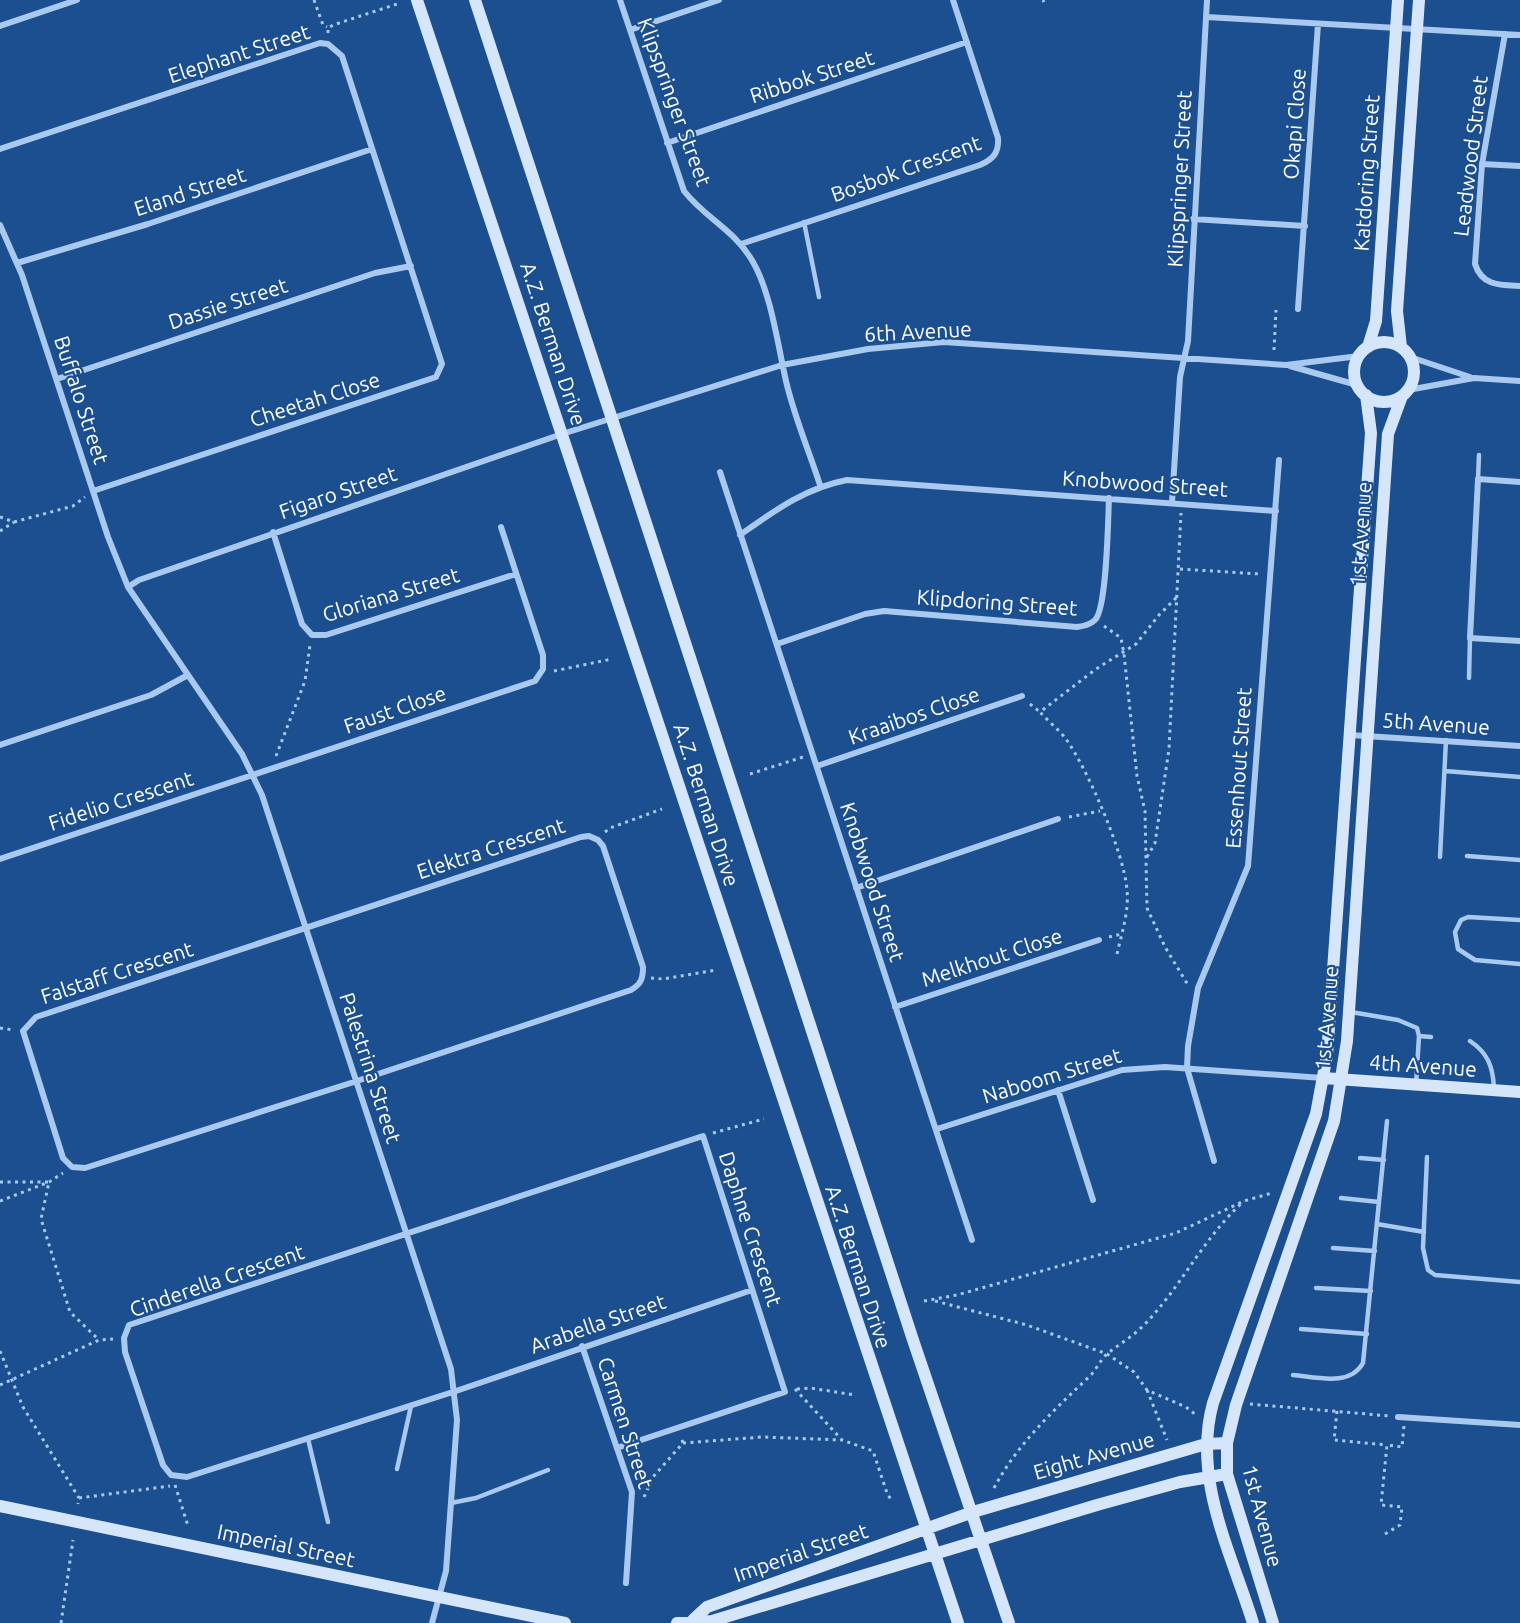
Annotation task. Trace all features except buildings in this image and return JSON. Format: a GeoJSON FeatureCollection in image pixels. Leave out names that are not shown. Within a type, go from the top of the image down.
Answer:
{"type":"FeatureCollection","features":[{"type":"Feature","properties":{"kind":"street"},"geometry":{"type":"LineString","coordinates":[[0,26],[77,0]]}},
{"type":"Feature","properties":{"kind":"street","name":"A.Z. Berman Drive"},"geometry":{"type":"LineString","coordinates":[[417,0],[958,1623]]}},
{"type":"Feature","properties":{"kind":"street","name":"A.Z. Berman Drive"},"geometry":{"type":"LineString","coordinates":[[475,0],[913,1340],[1009,1623]]}},
{"type":"Feature","properties":{"kind":"street","name":"Klipspringer Street"},"geometry":{"type":"LineString","coordinates":[[620,0],[684,191],[692,201],[735,235],[755,264],[775,326],[782,364],[820,485]]}},
{"type":"Feature","properties":{"kind":"street"},"geometry":{"type":"LineString","coordinates":[[630,30],[719,0]]}},
{"type":"Feature","properties":{"kind":"street","name":"Bosbok Crescent"},"geometry":{"type":"LineString","coordinates":[[741,244],[980,165],[994,157],[999,146],[998,138],[953,0]]}},
{"type":"Feature","properties":{"kind":"street","name":"Klipspringer Street"},"geometry":{"type":"LineString","coordinates":[[1172,502],[1180,377],[1188,341],[1207,0]]}},
{"type":"Feature","properties":{"kind":"street","name":"Katdoring Street"},"geometry":{"type":"LineString","coordinates":[[1363,351],[1377,309],[1398,0]]}},
{"type":"Feature","properties":{"kind":"street","name":"Katdoring Street"},"geometry":{"type":"LineString","coordinates":[[1405,352],[1397,311],[1419,0]]}},
{"type":"Feature","properties":{"kind":"street"},"geometry":{"type":"LineString","coordinates":[[1206,17],[1520,34]]}},
{"type":"Feature","properties":{"kind":"street","name":"Okapi Close"},"geometry":{"type":"LineString","coordinates":[[1298,309],[1318,24]]}},
{"type":"Feature","properties":{"kind":"street","name":"Leadwood Street"},"geometry":{"type":"LineString","coordinates":[[1505,33],[1482,164],[1475,248],[1477,272],[1488,283],[1520,286]]}},
{"type":"Feature","properties":{"kind":"street","name":"Ribbok Street"},"geometry":{"type":"LineString","coordinates":[[667,143],[967,42]]}},
{"type":"Feature","properties":{"kind":"street","name":"Elephant Street"},"geometry":{"type":"LineString","coordinates":[[0,149],[320,44],[328,44],[342,56],[411,266]]}},
{"type":"Feature","properties":{"kind":"street","name":"Eland Street"},"geometry":{"type":"LineString","coordinates":[[17,263],[148,224],[372,148]]}},
{"type":"Feature","properties":{"kind":"street"},"geometry":{"type":"LineString","coordinates":[[1482,164],[1520,166]]}},
{"type":"Feature","properties":{"kind":"street"},"geometry":{"type":"LineString","coordinates":[[1193,219],[1305,226]]}},
{"type":"Feature","properties":{"kind":"street","name":"Buffalo Street"},"geometry":{"type":"LineString","coordinates":[[0,225],[17,263],[93,491],[128,587]]}},
{"type":"Feature","properties":{"kind":"street","name":"Dassie Street"},"geometry":{"type":"LineString","coordinates":[[57,379],[375,273],[411,266]]}},
{"type":"Feature","properties":{"kind":"street","name":"Cheetah Close"},"geometry":{"type":"LineString","coordinates":[[93,491],[436,377],[442,364],[411,266]]}},
{"type":"Feature","properties":{"kind":"street","name":"6th Avenue"},"geometry":{"type":"LineString","coordinates":[[562,434],[782,364],[868,349],[944,342],[1286,365],[1363,351]]}},
{"type":"Feature","properties":{"kind":"street"},"geometry":{"type":"LineString","coordinates":[[1474,378],[1384,342],[1363,351],[1354,368],[1361,390],[1386,402],[1405,393],[1474,378],[1520,381]]}},
{"type":"Feature","properties":{"kind":"street"},"geometry":{"type":"LineString","coordinates":[[1405,352],[1414,374],[1405,393]]}},
{"type":"Feature","properties":{"kind":"street","name":"6th Avenue"},"geometry":{"type":"LineString","coordinates":[[1286,365],[1361,390]]}},
{"type":"Feature","properties":{"kind":"street","name":"1st Avenue"},"geometry":{"type":"LineString","coordinates":[[1253,1623],[1208,1477],[1206,1444],[1213,1403],[1316,1114],[1323,1078],[1328,1039],[1371,433],[1361,390]]}},
{"type":"Feature","properties":{"kind":"street","name":"1st Avenue"},"geometry":{"type":"LineString","coordinates":[[1273,1623],[1227,1474],[1227,1443],[1233,1414],[1277,1280],[1334,1121],[1348,1011],[1388,434],[1405,393]]}},
{"type":"Feature","properties":{"kind":"street","name":"Figaro Street"},"geometry":{"type":"LineString","coordinates":[[128,587],[139,580],[273,532],[562,434]]}},
{"type":"Feature","properties":{"kind":"street","name":"Essenhout Street"},"geometry":{"type":"LineString","coordinates":[[1187,1068],[1198,988],[1248,866],[1279,460]]}},
{"type":"Feature","properties":{"kind":"street","name":"Knobwood Street"},"geometry":{"type":"LineString","coordinates":[[720,472],[972,1240]]}},
{"type":"Feature","properties":{"kind":"street"},"geometry":{"type":"LineString","coordinates":[[1520,482],[1478,479],[1470,638],[1520,641]]}},
{"type":"Feature","properties":{"kind":"street","name":"Knobwood Street"},"geometry":{"type":"LineString","coordinates":[[740,535],[783,504],[820,485],[847,480],[1276,511]]}},
{"type":"Feature","properties":{"kind":"street","name":"Klipdoring Street"},"geometry":{"type":"LineString","coordinates":[[777,644],[865,614],[884,611],[1077,627],[1095,620],[1103,599],[1109,498]]}},
{"type":"Feature","properties":{"kind":"street"},"geometry":{"type":"LineString","coordinates":[[501,527],[543,655],[543,669]]}},
{"type":"Feature","properties":{"kind":"street","name":"Gloriana Street"},"geometry":{"type":"LineString","coordinates":[[273,532],[302,624],[312,635],[326,635],[516,574]]}},
{"type":"Feature","properties":{"kind":"street","name":"Palestrina Street"},"geometry":{"type":"LineString","coordinates":[[128,587],[242,754],[262,795],[451,1369],[456,1391],[457,1420],[446,1571],[432,1623]]}},
{"type":"Feature","properties":{"kind":"street","name":"Faust Close"},"geometry":{"type":"LineString","coordinates":[[252,775],[535,681],[543,669]]}},
{"type":"Feature","properties":{"kind":"street"},"geometry":{"type":"LineString","coordinates":[[0,745],[152,695],[188,675]]}},
{"type":"Feature","properties":{"kind":"street","name":"Kraaibos Close"},"geometry":{"type":"LineString","coordinates":[[817,766],[1022,696]]}},
{"type":"Feature","properties":{"kind":"street","name":"5th Avenue"},"geometry":{"type":"LineString","coordinates":[[1349,735],[1520,746]]}},
{"type":"Feature","properties":{"kind":"street","name":"Fidelio Crescent"},"geometry":{"type":"LineString","coordinates":[[0,859],[252,775]]}},
{"type":"Feature","properties":{"kind":"street"},"geometry":{"type":"LineString","coordinates":[[856,888],[1058,819]]}},
{"type":"Feature","properties":{"kind":"street","name":"Elektra Crescent"},"geometry":{"type":"LineString","coordinates":[[306,927],[581,837],[598,840],[603,846],[643,967],[643,977]]}},
{"type":"Feature","properties":{"kind":"street","name":"Falstaff Crescent"},"geometry":{"type":"LineString","coordinates":[[72,1167],[63,1158],[23,1031],[36,1017],[306,927]]}},
{"type":"Feature","properties":{"kind":"street","name":"Melkhout Close"},"geometry":{"type":"LineString","coordinates":[[896,1007],[1099,940]]}},
{"type":"Feature","properties":{"kind":"street"},"geometry":{"type":"LineString","coordinates":[[72,1167],[85,1168],[631,990],[639,985],[643,977]]}},
{"type":"Feature","properties":{"kind":"street","name":"Naboom Street"},"geometry":{"type":"LineString","coordinates":[[937,1129],[1122,1070],[1165,1067],[1323,1078]]}},
{"type":"Feature","properties":{"kind":"street"},"geometry":{"type":"LineString","coordinates":[[1187,1068],[1214,1161]]}},
{"type":"Feature","properties":{"kind":"street","name":"4th Avenue"},"geometry":{"type":"LineString","coordinates":[[1323,1078],[1520,1092]]}},
{"type":"Feature","properties":{"kind":"street"},"geometry":{"type":"LineString","coordinates":[[1058,1090],[1094,1200]]}},
{"type":"Feature","properties":{"kind":"street","name":"Daphne Crescent"},"geometry":{"type":"LineString","coordinates":[[407,1233],[703,1136],[785,1392]]}},
{"type":"Feature","properties":{"kind":"street","name":"Cinderella Crescent"},"geometry":{"type":"LineString","coordinates":[[171,1475],[163,1466],[124,1352],[124,1338],[129,1325],[407,1233]]}},
{"type":"Feature","properties":{"kind":"street","name":"Arabella Street"},"geometry":{"type":"LineString","coordinates":[[456,1391],[582,1346],[752,1290]]}},
{"type":"Feature","properties":{"kind":"street","name":"Carmen Street"},"geometry":{"type":"LineString","coordinates":[[582,1346],[630,1484],[633,1503],[626,1583]]}},
{"type":"Feature","properties":{"kind":"street"},"geometry":{"type":"LineString","coordinates":[[171,1475],[187,1477],[456,1391]]}},
{"type":"Feature","properties":{"kind":"street"},"geometry":{"type":"LineString","coordinates":[[617,1448],[785,1392]]}},
{"type":"Feature","properties":{"kind":"street"},"geometry":{"type":"LineString","coordinates":[[1401,1417],[1520,1425]]}},
{"type":"Feature","properties":{"kind":"street","name":"Eight Avenue"},"geometry":{"type":"LineString","coordinates":[[926,1529],[973,1512],[1206,1444],[1227,1443]]}},
{"type":"Feature","properties":{"kind":"street"},"geometry":{"type":"LineString","coordinates":[[982,1540],[1097,1505],[1227,1474]]}},
{"type":"Feature","properties":{"kind":"street","name":"Imperial Street"},"geometry":{"type":"LineString","coordinates":[[0,1506],[565,1623]]}},
{"type":"Feature","properties":{"kind":"street","name":"Imperial Street"},"geometry":{"type":"LineString","coordinates":[[693,1620],[707,1607],[926,1529]]}},
{"type":"Feature","properties":{"kind":"street","name":"Imperial Street"},"geometry":{"type":"LineString","coordinates":[[677,1623],[693,1620],[712,1621],[982,1540]]}},
{"type":"Feature","properties":{"kind":"lane"},"geometry":{"type":"LineString","coordinates":[[804,222],[819,297]]}},
{"type":"Feature","properties":{"kind":"lane"},"geometry":{"type":"LineString","coordinates":[[1478,479],[1479,455]]}},
{"type":"Feature","properties":{"kind":"lane"},"geometry":{"type":"LineString","coordinates":[[1468,678],[1470,638]]}},
{"type":"Feature","properties":{"kind":"lane"},"geometry":{"type":"LineString","coordinates":[[1440,858],[1446,740]]}},
{"type":"Feature","properties":{"kind":"lane"},"geometry":{"type":"LineString","coordinates":[[1445,771],[1520,777]]}},
{"type":"Feature","properties":{"kind":"lane"},"geometry":{"type":"LineString","coordinates":[[1467,856],[1520,860]]}},
{"type":"Feature","properties":{"kind":"lane"},"geometry":{"type":"LineString","coordinates":[[1520,920],[1468,917],[1461,920],[1455,932],[1458,949],[1468,957],[1520,964]]}},
{"type":"Feature","properties":{"kind":"lane"},"geometry":{"type":"LineString","coordinates":[[1348,1011],[1407,1022],[1417,1028],[1419,1036],[1416,1085]]}},
{"type":"Feature","properties":{"kind":"lane"},"geometry":{"type":"LineString","coordinates":[[1419,1036],[1431,1037]]}},
{"type":"Feature","properties":{"kind":"lane"},"geometry":{"type":"LineString","coordinates":[[1470,1041],[1489,1060],[1493,1072],[1494,1091]]}},
{"type":"Feature","properties":{"kind":"lane"},"geometry":{"type":"LineString","coordinates":[[1293,1374],[1338,1379],[1354,1375],[1363,1363],[1387,1121]]}},
{"type":"Feature","properties":{"kind":"lane"},"geometry":{"type":"LineString","coordinates":[[1360,1158],[1383,1160]]}},
{"type":"Feature","properties":{"kind":"lane"},"geometry":{"type":"LineString","coordinates":[[1428,1158],[1423,1257],[1432,1273],[1520,1282]]}},
{"type":"Feature","properties":{"kind":"lane"},"geometry":{"type":"LineString","coordinates":[[1341,1198],[1379,1202]]}},
{"type":"Feature","properties":{"kind":"lane"},"geometry":{"type":"LineString","coordinates":[[1377,1224],[1424,1232]]}},
{"type":"Feature","properties":{"kind":"lane"},"geometry":{"type":"LineString","coordinates":[[1333,1248],[1375,1251]]}},
{"type":"Feature","properties":{"kind":"lane"},"geometry":{"type":"LineString","coordinates":[[1316,1288],[1371,1291]]}},
{"type":"Feature","properties":{"kind":"lane"},"geometry":{"type":"LineString","coordinates":[[1300,1329],[1367,1334]]}},
{"type":"Feature","properties":{"kind":"lane"},"geometry":{"type":"LineString","coordinates":[[398,1469],[411,1406]]}},
{"type":"Feature","properties":{"kind":"lane"},"geometry":{"type":"LineString","coordinates":[[308,1439],[327,1522]]}},
{"type":"Feature","properties":{"kind":"lane"},"geometry":{"type":"LineString","coordinates":[[451,1503],[476,1497],[548,1470]]}},
{"type":"Feature","properties":{"kind":"path"},"geometry":{"type":"LineString","coordinates":[[314,0],[323,25],[328,28]]}},
{"type":"Feature","properties":{"kind":"path"},"geometry":{"type":"LineString","coordinates":[[328,28],[397,4]]}},
{"type":"Feature","properties":{"kind":"path"},"geometry":{"type":"LineString","coordinates":[[328,28],[328,44]]}},
{"type":"Feature","properties":{"kind":"path"},"geometry":{"type":"LineString","coordinates":[[1274,350],[1276,310]]}},
{"type":"Feature","properties":{"kind":"path"},"geometry":{"type":"LineString","coordinates":[[0,531],[14,522],[73,506],[93,491]]}},
{"type":"Feature","properties":{"kind":"path"},"geometry":{"type":"LineString","coordinates":[[1146,859],[1155,843],[1169,749],[1182,503]]}},
{"type":"Feature","properties":{"kind":"path"},"geometry":{"type":"LineString","coordinates":[[0,517],[14,522]]}},
{"type":"Feature","properties":{"kind":"path"},"geometry":{"type":"LineString","coordinates":[[1179,568],[1271,575]]}},
{"type":"Feature","properties":{"kind":"path"},"geometry":{"type":"LineString","coordinates":[[1116,954],[1127,914],[1127,889],[1116,846],[1066,739],[1040,712],[1096,669],[1124,654],[1136,644],[1178,596]]}},
{"type":"Feature","properties":{"kind":"path"},"geometry":{"type":"LineString","coordinates":[[1095,620],[1121,638],[1137,776],[1145,811],[1147,908],[1186,984]]}},
{"type":"Feature","properties":{"kind":"path"},"geometry":{"type":"LineString","coordinates":[[271,770],[305,681],[312,635]]}},
{"type":"Feature","properties":{"kind":"path"},"geometry":{"type":"LineString","coordinates":[[543,669],[559,672],[612,659]]}},
{"type":"Feature","properties":{"kind":"path"},"geometry":{"type":"LineString","coordinates":[[750,774],[813,754]]}},
{"type":"Feature","properties":{"kind":"path"},"geometry":{"type":"LineString","coordinates":[[598,840],[610,828],[662,809]]}},
{"type":"Feature","properties":{"kind":"path"},"geometry":{"type":"LineString","coordinates":[[1058,819],[1100,811]]}},
{"type":"Feature","properties":{"kind":"path"},"geometry":{"type":"LineString","coordinates":[[643,977],[663,979],[716,970]]}},
{"type":"Feature","properties":{"kind":"path"},"geometry":{"type":"LineString","coordinates":[[703,1136],[764,1119]]}},
{"type":"Feature","properties":{"kind":"path"},"geometry":{"type":"LineString","coordinates":[[0,1201],[49,1182],[72,1167]]}},
{"type":"Feature","properties":{"kind":"path"},"geometry":{"type":"LineString","coordinates":[[0,1182],[49,1182]]}},
{"type":"Feature","properties":{"kind":"path"},"geometry":{"type":"LineString","coordinates":[[49,1182],[41,1219],[70,1312],[99,1340]]}},
{"type":"Feature","properties":{"kind":"path"},"geometry":{"type":"LineString","coordinates":[[924,1301],[1176,1233],[1244,1201],[1277,1191]]}},
{"type":"Feature","properties":{"kind":"path"},"geometry":{"type":"LineString","coordinates":[[994,1488],[1010,1459],[1027,1438],[1094,1372],[1107,1354],[1143,1326],[1172,1293],[1219,1224],[1244,1201]]}},
{"type":"Feature","properties":{"kind":"path"},"geometry":{"type":"LineString","coordinates":[[933,1300],[1027,1325],[1107,1354],[1134,1372],[1147,1390],[1167,1440]]}},
{"type":"Feature","properties":{"kind":"path"},"geometry":{"type":"LineString","coordinates":[[0,1385],[99,1340],[124,1338]]}},
{"type":"Feature","properties":{"kind":"path"},"geometry":{"type":"LineString","coordinates":[[0,1351],[23,1407],[79,1498],[78,1504]]}},
{"type":"Feature","properties":{"kind":"path"},"geometry":{"type":"LineString","coordinates":[[785,1392],[810,1388],[855,1395]]}},
{"type":"Feature","properties":{"kind":"path"},"geometry":{"type":"LineString","coordinates":[[797,1389],[815,1413],[842,1440]]}},
{"type":"Feature","properties":{"kind":"path"},"geometry":{"type":"LineString","coordinates":[[1147,1390],[1186,1407],[1197,1416]]}},
{"type":"Feature","properties":{"kind":"path"},"geometry":{"type":"LineString","coordinates":[[1249,1403],[1337,1411],[1401,1417],[1402,1447],[1334,1440],[1337,1411]]}},
{"type":"Feature","properties":{"kind":"path"},"geometry":{"type":"LineString","coordinates":[[679,1428],[683,1443]]}},
{"type":"Feature","properties":{"kind":"path"},"geometry":{"type":"LineString","coordinates":[[644,1501],[653,1477],[683,1443],[762,1437],[842,1440],[864,1446],[873,1451],[888,1496],[893,1500]]}},
{"type":"Feature","properties":{"kind":"path"},"geometry":{"type":"LineString","coordinates":[[1384,1534],[1400,1526],[1402,1507],[1381,1505],[1387,1445]]}},
{"type":"Feature","properties":{"kind":"path"},"geometry":{"type":"LineString","coordinates":[[171,1475],[188,1526]]}},
{"type":"Feature","properties":{"kind":"path"},"geometry":{"type":"LineString","coordinates":[[79,1498],[175,1486]]}},
{"type":"Feature","properties":{"kind":"path"},"geometry":{"type":"LineString","coordinates":[[62,1623],[73,1540]]}}]}
